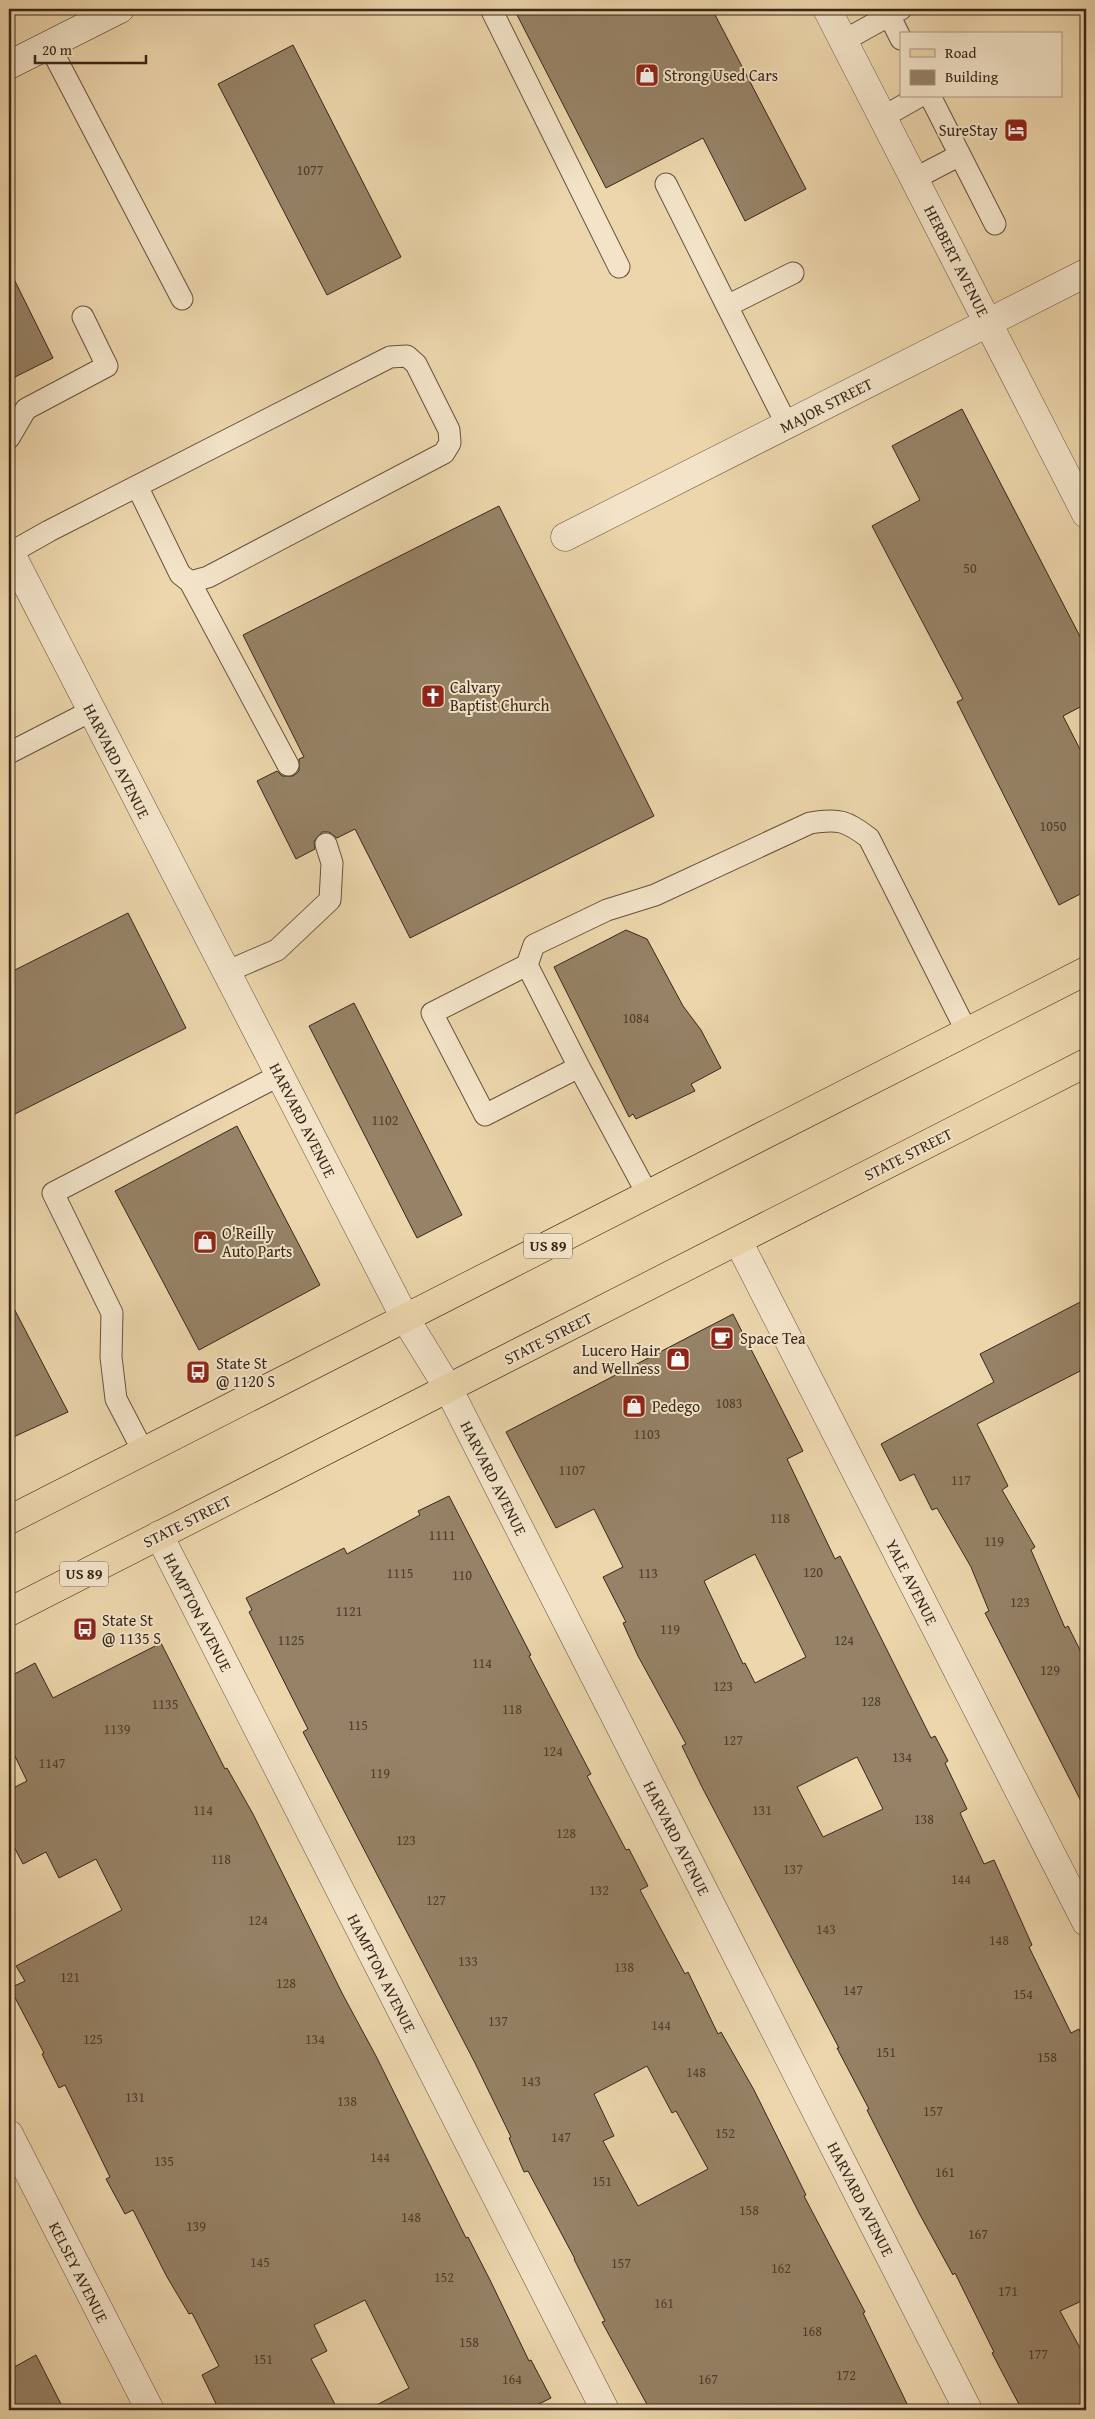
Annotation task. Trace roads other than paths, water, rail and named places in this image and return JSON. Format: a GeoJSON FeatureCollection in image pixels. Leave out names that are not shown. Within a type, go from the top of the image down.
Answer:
{"type":"FeatureCollection","features":[{"type":"Feature","properties":{"kind":"main road","name":"US 89"},"geometry":{"type":"LineString","coordinates":[[9,1520],[1086,971]]}},
{"type":"Feature","properties":{"kind":"main road","name":"STATE STREET"},"geometry":{"type":"LineString","coordinates":[[9,1612],[1086,1063]]}},
{"type":"Feature","properties":{"kind":"street"},"geometry":{"type":"LineString","coordinates":[[9,65],[120,9]]}},
{"type":"Feature","properties":{"kind":"street","name":"HERBERT AVENUE"},"geometry":{"type":"LineString","coordinates":[[827,9],[1086,514]]}},
{"type":"Feature","properties":{"kind":"street","name":"MAJOR STREET"},"geometry":{"type":"LineString","coordinates":[[565,537],[1086,273]]}},
{"type":"Feature","properties":{"kind":"street","name":"HARVARD AVENUE"},"geometry":{"type":"LineString","coordinates":[[9,552],[405,1318],[448,1388],[968,2410]]}},
{"type":"Feature","properties":{"kind":"street","name":"YALE AVENUE"},"geometry":{"type":"LineString","coordinates":[[738,1241],[1086,1922]]}},
{"type":"Feature","properties":{"kind":"street","name":"HAMPTON AVENUE"},"geometry":{"type":"LineString","coordinates":[[159,1535],[605,2410]]}},
{"type":"Feature","properties":{"kind":"street","name":"KELSEY AVENUE"},"geometry":{"type":"LineString","coordinates":[[9,2134],[150,2410]]}},
{"type":"Feature","properties":{"kind":"lane"},"geometry":{"type":"LineString","coordinates":[[491,9],[619,266]]}},
{"type":"Feature","properties":{"kind":"lane"},"geometry":{"type":"LineString","coordinates":[[843,41],[895,12],[900,34]]}},
{"type":"Feature","properties":{"kind":"lane"},"geometry":{"type":"LineString","coordinates":[[49,45],[182,299]]}},
{"type":"Feature","properties":{"kind":"lane"},"geometry":{"type":"LineString","coordinates":[[883,116],[916,98]]}},
{"type":"Feature","properties":{"kind":"lane"},"geometry":{"type":"LineString","coordinates":[[931,98],[995,224]]}},
{"type":"Feature","properties":{"kind":"lane"},"geometry":{"type":"LineString","coordinates":[[914,179],[960,155]]}},
{"type":"Feature","properties":{"kind":"lane"},"geometry":{"type":"LineString","coordinates":[[666,184],[786,425]]}},
{"type":"Feature","properties":{"kind":"lane"},"geometry":{"type":"LineString","coordinates":[[727,306],[793,273]]}},
{"type":"Feature","properties":{"kind":"lane"},"geometry":{"type":"LineString","coordinates":[[9,438],[26,409],[107,366],[83,317]]}},
{"type":"Feature","properties":{"kind":"lane"},"geometry":{"type":"LineString","coordinates":[[9,552],[390,358],[407,356],[416,364],[449,430],[450,443],[444,453],[208,577],[190,582]]}},
{"type":"Feature","properties":{"kind":"lane"},"geometry":{"type":"LineString","coordinates":[[137,486],[180,574],[190,582],[288,765]]}},
{"type":"Feature","properties":{"kind":"lane"},"geometry":{"type":"LineString","coordinates":[[9,753],[91,711]]}},
{"type":"Feature","properties":{"kind":"lane"},"geometry":{"type":"LineString","coordinates":[[578,1067],[485,1115],[432,1014],[527,965],[534,945],[607,910],[654,896],[810,823],[822,820],[848,822],[869,838],[966,1032]]}},
{"type":"Feature","properties":{"kind":"lane"},"geometry":{"type":"LineString","coordinates":[[226,972],[277,950],[330,900],[332,863],[326,844]]}},
{"type":"Feature","properties":{"kind":"lane"},"geometry":{"type":"LineString","coordinates":[[527,965],[578,1067],[648,1195]]}},
{"type":"Feature","properties":{"kind":"lane"},"geometry":{"type":"LineString","coordinates":[[143,1451],[116,1399],[111,1357],[112,1313],[53,1192],[280,1075]]}},
{"type":"Feature","properties":{"kind":"place","name":"Strong Used Cars"},"geometry":{"type":"Point","coordinates":[647,75]}},
{"type":"Feature","properties":{"kind":"place","name":"SureStay"},"geometry":{"type":"Point","coordinates":[1016,130]}},
{"type":"Feature","properties":{"kind":"place","name":"Calvary Baptist Church"},"geometry":{"type":"Point","coordinates":[433,696]}},
{"type":"Feature","properties":{"kind":"place","name":"O'Reilly Auto Parts"},"geometry":{"type":"Point","coordinates":[205,1242]}},
{"type":"Feature","properties":{"kind":"place","name":"Space Tea"},"geometry":{"type":"Point","coordinates":[722,1338]}},
{"type":"Feature","properties":{"kind":"place","name":"Lucero Hair and Wellness"},"geometry":{"type":"Point","coordinates":[678,1359]}},
{"type":"Feature","properties":{"kind":"place","name":"State St @ 1120 S"},"geometry":{"type":"Point","coordinates":[198,1372]}},
{"type":"Feature","properties":{"kind":"place","name":"Pedego"},"geometry":{"type":"Point","coordinates":[634,1406]}},
{"type":"Feature","properties":{"kind":"place","name":"State St @ 1135 S"},"geometry":{"type":"Point","coordinates":[85,1629]}}]}
